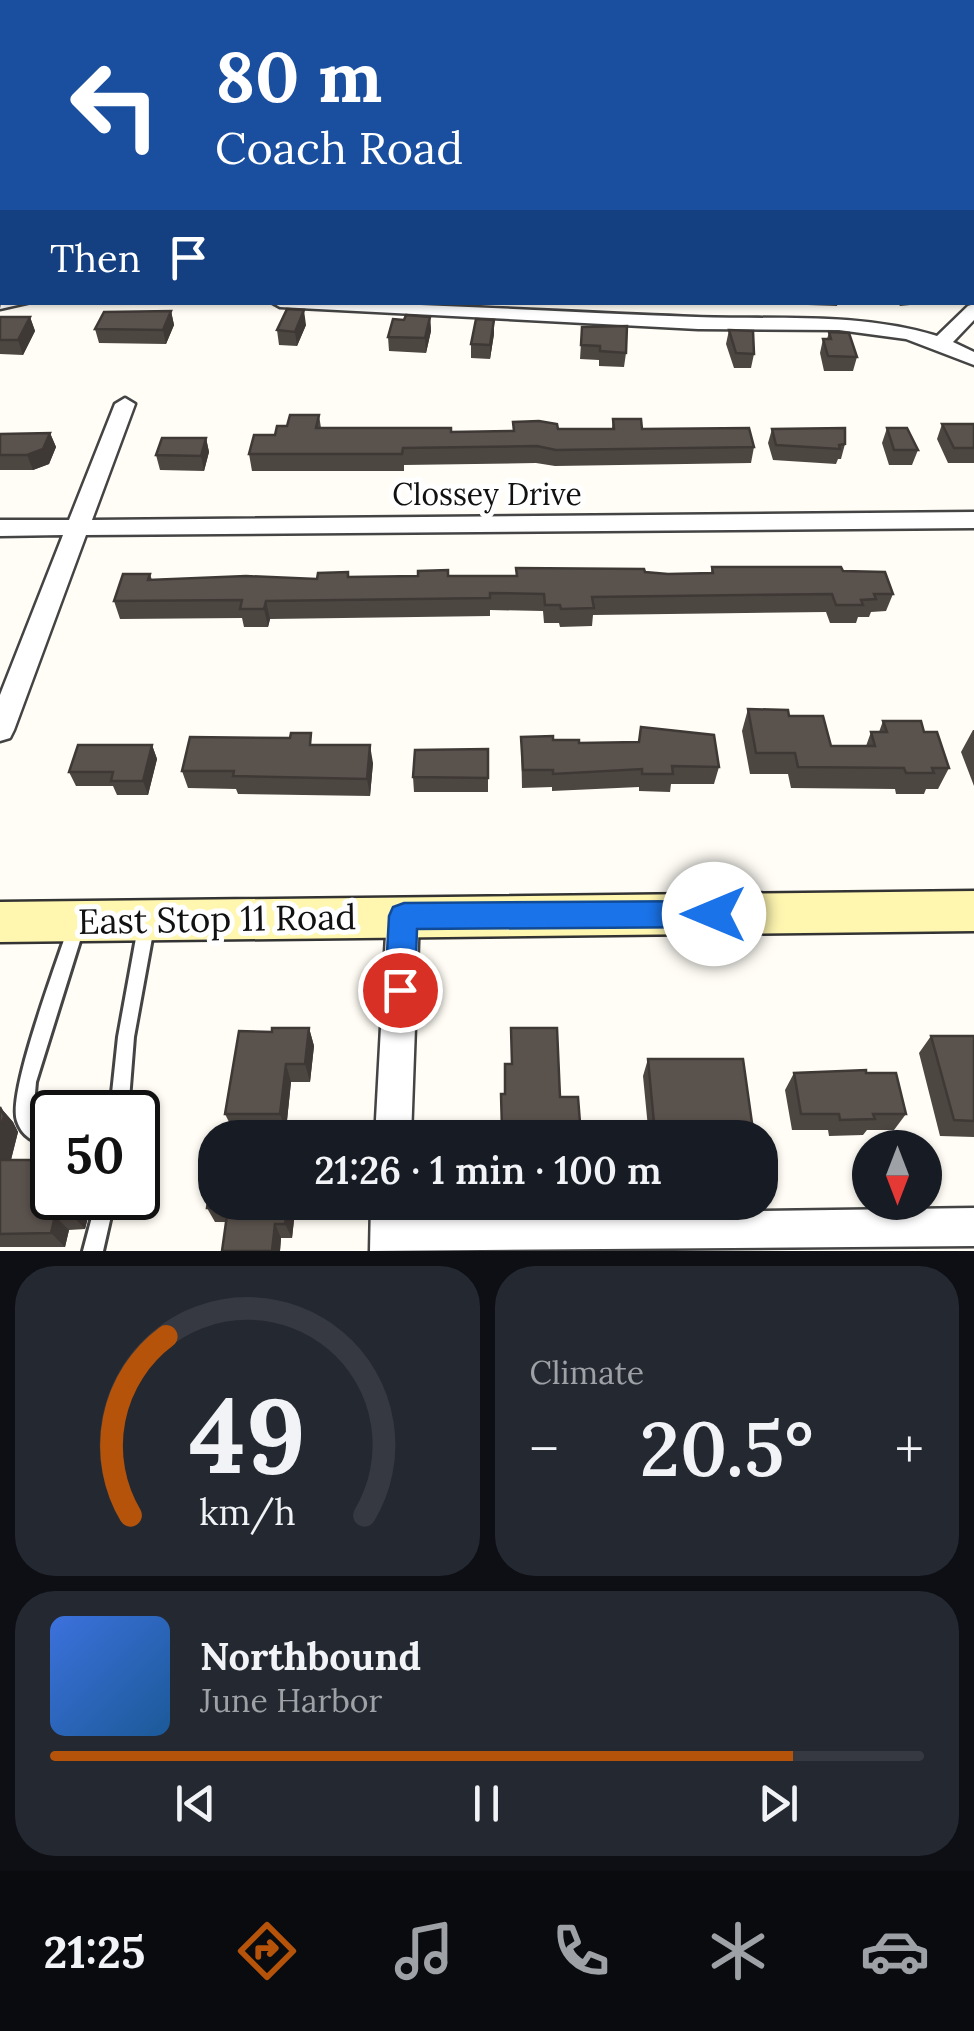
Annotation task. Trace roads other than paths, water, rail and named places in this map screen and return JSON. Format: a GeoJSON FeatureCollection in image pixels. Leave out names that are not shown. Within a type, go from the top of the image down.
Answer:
{"type":"FeatureCollection","features":[{"type":"Feature","properties":{"kind":"main road","name":"East Stop 11 Road"},"geometry":{"type":"LineString","coordinates":[[0,922],[974,911]]}},
{"type":"Feature","properties":{"kind":"street"},"geometry":{"type":"LineString","coordinates":[[341,305],[709,323],[859,326],[901,331],[974,358]]}},
{"type":"Feature","properties":{"kind":"street"},"geometry":{"type":"LineString","coordinates":[[942,343],[974,310]]}},
{"type":"Feature","properties":{"kind":"street"},"geometry":{"type":"LineString","coordinates":[[0,730],[125,404]]}},
{"type":"Feature","properties":{"kind":"street","name":"Clossey Drive"},"geometry":{"type":"LineString","coordinates":[[0,528],[974,520]]}},
{"type":"Feature","properties":{"kind":"street"},"geometry":{"type":"LineString","coordinates":[[394,1120],[404,916]]}},
{"type":"Feature","properties":{"kind":"street"},"geometry":{"type":"LineString","coordinates":[[388,1229],[974,1227]]}},
{"type":"Feature","properties":{"kind":"lane"},"geometry":{"type":"LineString","coordinates":[[121,1090],[126,1037],[147,920]]}},
{"type":"Feature","properties":{"kind":"lane"},"geometry":{"type":"LineString","coordinates":[[30,1126],[24,1118],[27,1082],[78,921]]}},
{"type":"Feature","properties":{"kind":"lane"},"geometry":{"type":"LineString","coordinates":[[92,1251],[100,1220]]}}]}
